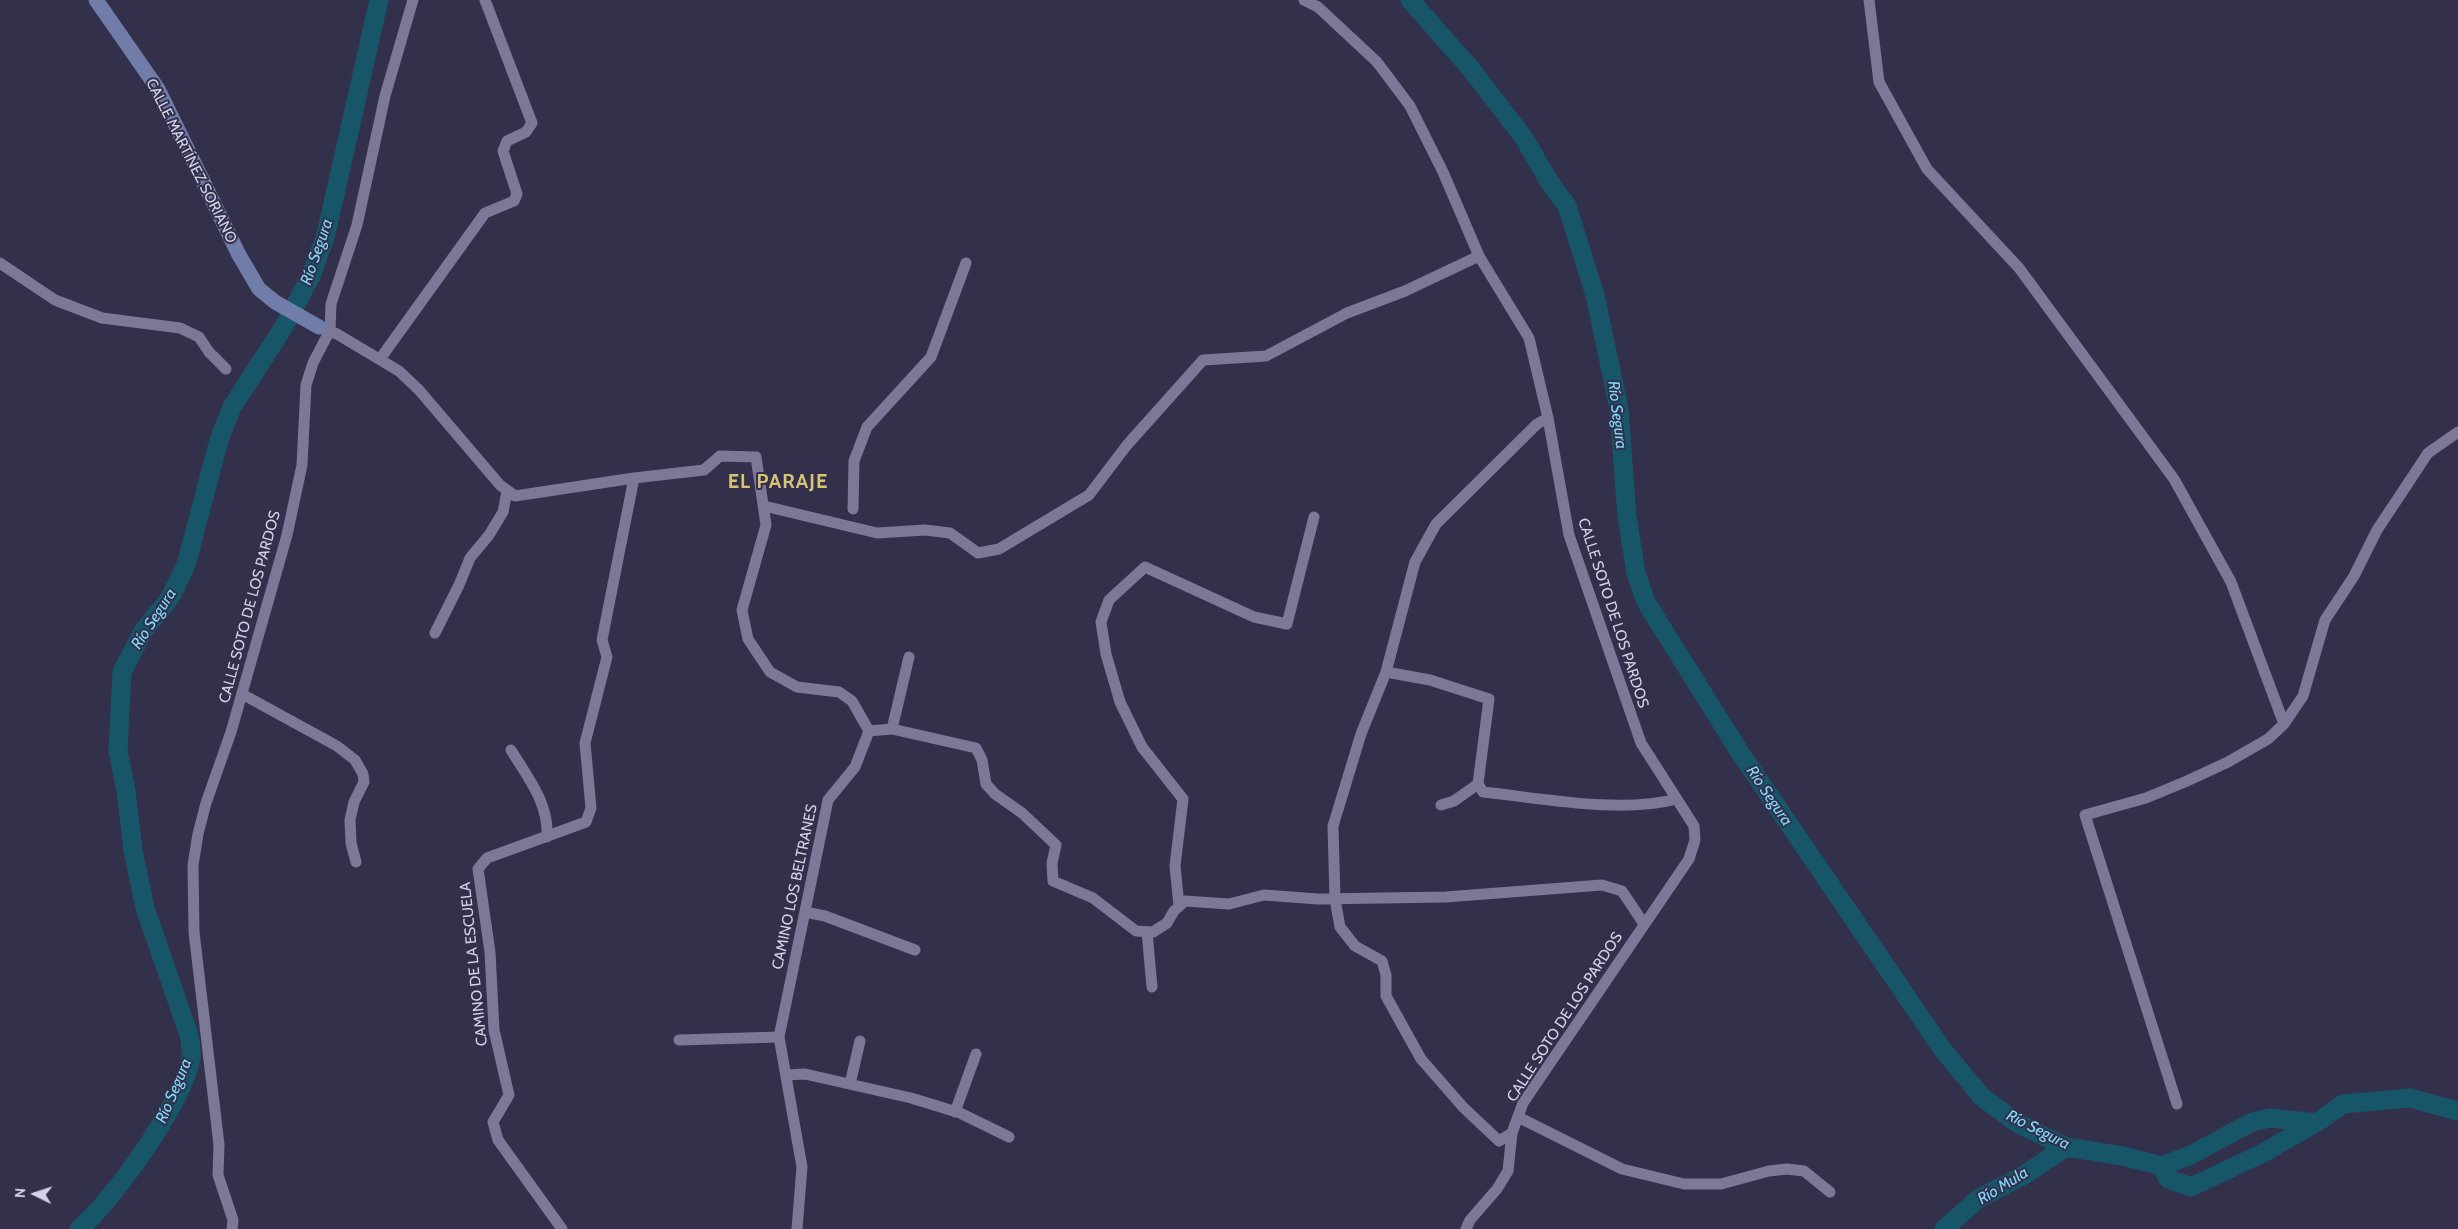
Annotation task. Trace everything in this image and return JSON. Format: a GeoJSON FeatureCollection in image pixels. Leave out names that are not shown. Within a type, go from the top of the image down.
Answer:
{"type":"FeatureCollection","features":[{"type":"Feature","properties":{"kind":"street","name":"CALLE MARTÍNEZ SORIANO"},"geometry":{"type":"LineString","coordinates":[[96,0],[158,89],[239,256],[259,289],[272,300],[324,329]]}},
{"type":"Feature","properties":{"kind":"street","name":"CALLE SOTO DE LOS PARDOS"},"geometry":{"type":"LineString","coordinates":[[232,1229],[233,1220],[218,1175],[219,1145],[194,932],[193,865],[198,834],[242,694],[287,535],[302,465],[306,384],[357,225],[385,96],[413,0]]}},
{"type":"Feature","properties":{"kind":"street"},"geometry":{"type":"LineString","coordinates":[[380,359],[485,213],[514,201],[517,194],[503,151],[507,141],[526,132],[532,123],[485,0]]}},
{"type":"Feature","properties":{"kind":"street","name":"CALLE SOTO DE LOS PARDOS"},"geometry":{"type":"LineString","coordinates":[[1304,0],[1318,7],[1377,62],[1410,106],[1443,172],[1479,256],[1529,338],[1548,418],[1572,544],[1640,743],[1694,826],[1695,840],[1689,859],[1523,1103],[1512,1133],[1508,1171],[1497,1189],[1470,1220],[1466,1229]]}},
{"type":"Feature","properties":{"kind":"street"},"geometry":{"type":"LineString","coordinates":[[1869,0],[1879,82],[1927,170],[2019,268],[2174,480],[2231,582],[2284,724]]}},
{"type":"Feature","properties":{"kind":"street"},"geometry":{"type":"LineString","coordinates":[[764,506],[877,533],[925,530],[950,533],[978,553],[999,549],[1088,495],[1127,445],[1203,360],[1266,356],[1346,313],[1405,291],[1479,256]]}},
{"type":"Feature","properties":{"kind":"street"},"geometry":{"type":"LineString","coordinates":[[0,263],[55,300],[102,318],[180,328],[199,337],[209,352],[226,369]]}},
{"type":"Feature","properties":{"kind":"street"},"geometry":{"type":"LineString","coordinates":[[853,509],[854,462],[867,427],[932,357],[966,263]]}},
{"type":"Feature","properties":{"kind":"street"},"geometry":{"type":"LineString","coordinates":[[324,329],[399,371],[419,390],[507,491],[516,496],[634,478],[704,470],[720,456],[756,456],[766,525],[742,610],[748,639],[770,672],[797,687],[839,692],[852,702],[869,731],[892,729],[976,748],[982,760],[986,784],[995,794],[1022,813],[1056,845],[1052,863],[1052,881],[1093,898],[1136,931],[1153,932],[1167,923],[1185,901],[1229,904],[1264,895],[1335,899],[1446,897],[1602,885],[1622,891],[1644,924]]}},
{"type":"Feature","properties":{"kind":"street"},"geometry":{"type":"LineString","coordinates":[[1512,1133],[1499,1141],[1463,1107],[1421,1059],[1386,996],[1386,974],[1382,961],[1355,946],[1340,927],[1335,899],[1333,826],[1361,734],[1386,672],[1415,562],[1436,524],[1537,424],[1548,418]]}},
{"type":"Feature","properties":{"kind":"street"},"geometry":{"type":"LineString","coordinates":[[2177,1104],[2085,815],[2146,798],[2187,781],[2228,762],[2268,739],[2284,724],[2303,696],[2324,620],[2354,576],[2377,530],[2428,453],[2458,432]]}},
{"type":"Feature","properties":{"kind":"street","name":"CAMINO DE LA ESCUELA"},"geometry":{"type":"LineString","coordinates":[[562,1229],[498,1140],[493,1122],[509,1095],[494,1030],[490,952],[478,869],[487,858],[586,822],[591,808],[585,743],[607,657],[602,640],[634,478]]}},
{"type":"Feature","properties":{"kind":"street"},"geometry":{"type":"LineString","coordinates":[[435,633],[470,558],[490,535],[503,512],[507,491]]}},
{"type":"Feature","properties":{"kind":"street"},"geometry":{"type":"LineString","coordinates":[[1179,906],[1175,866],[1183,800],[1142,747],[1120,702],[1106,654],[1101,622],[1109,600],[1145,567],[1254,617],[1287,624],[1314,518]]}},
{"type":"Feature","properties":{"kind":"street"},"geometry":{"type":"LineString","coordinates":[[892,729],[909,657]]}},
{"type":"Feature","properties":{"kind":"street"},"geometry":{"type":"LineString","coordinates":[[1386,672],[1430,680],[1490,698],[1478,784],[1483,792],[1585,803],[1654,805],[1676,799]]}},
{"type":"Feature","properties":{"kind":"street"},"geometry":{"type":"LineString","coordinates":[[242,694],[337,746],[355,760],[363,774],[364,782],[354,802],[350,820],[350,843],[356,862]]}},
{"type":"Feature","properties":{"kind":"street","name":"CAMINO LOS BELTRANES"},"geometry":{"type":"LineString","coordinates":[[797,1229],[802,1167],[779,1037],[828,800],[855,767],[869,731]]}},
{"type":"Feature","properties":{"kind":"street"},"geometry":{"type":"LineString","coordinates":[[511,750],[540,796],[548,823],[547,837]]}},
{"type":"Feature","properties":{"kind":"street"},"geometry":{"type":"LineString","coordinates":[[1441,806],[1454,801],[1478,784]]}},
{"type":"Feature","properties":{"kind":"street"},"geometry":{"type":"LineString","coordinates":[[805,912],[825,916],[915,950]]}},
{"type":"Feature","properties":{"kind":"street"},"geometry":{"type":"LineString","coordinates":[[1147,932],[1152,987]]}},
{"type":"Feature","properties":{"kind":"street"},"geometry":{"type":"LineString","coordinates":[[679,1040],[779,1037]]}},
{"type":"Feature","properties":{"kind":"street"},"geometry":{"type":"LineString","coordinates":[[850,1084],[860,1042]]}},
{"type":"Feature","properties":{"kind":"street"},"geometry":{"type":"LineString","coordinates":[[955,1112],[976,1054]]}},
{"type":"Feature","properties":{"kind":"street"},"geometry":{"type":"LineString","coordinates":[[786,1075],[805,1074],[911,1098],[955,1112],[1009,1136]]}},
{"type":"Feature","properties":{"kind":"street"},"geometry":{"type":"LineString","coordinates":[[1518,1117],[1622,1168],[1684,1184],[1721,1184],[1769,1171],[1787,1169],[1804,1171],[1830,1192]]}},
{"type":"Feature","properties":{"kind":"waterway","name":"Río Segura"},"geometry":{"type":"LineString","coordinates":[[79,1229],[110,1197],[145,1150],[175,1099],[191,1058],[189,1035],[145,908],[133,850],[126,791],[118,750],[122,672],[144,630],[170,598],[186,565],[219,440],[232,407],[283,328],[311,276],[326,234],[379,0]]}},
{"type":"Feature","properties":{"kind":"waterway","name":"Río Segura"},"geometry":{"type":"LineString","coordinates":[[1410,0],[1471,69],[1524,138],[1550,183],[1567,206],[1595,295],[1619,409],[1627,517],[1636,573],[1646,602],[1739,751],[1943,1050],[1982,1097],[2017,1123],[2066,1147],[2123,1156],[2162,1166],[2168,1179],[2191,1187],[2265,1152],[2322,1119],[2343,1104],[2410,1098],[2458,1111]]}},
{"type":"Feature","properties":{"kind":"waterway"},"geometry":{"type":"LineString","coordinates":[[2162,1166],[2191,1155],[2252,1122],[2270,1118],[2316,1123]]}},
{"type":"Feature","properties":{"kind":"waterway","name":"Río Mula"},"geometry":{"type":"LineString","coordinates":[[1944,1229],[1978,1199],[2024,1175],[2066,1147]]}},
{"type":"Feature","properties":{"kind":"district","name":"EL PARAJE"},"geometry":{"type":"Point","coordinates":[778,482]}}]}
